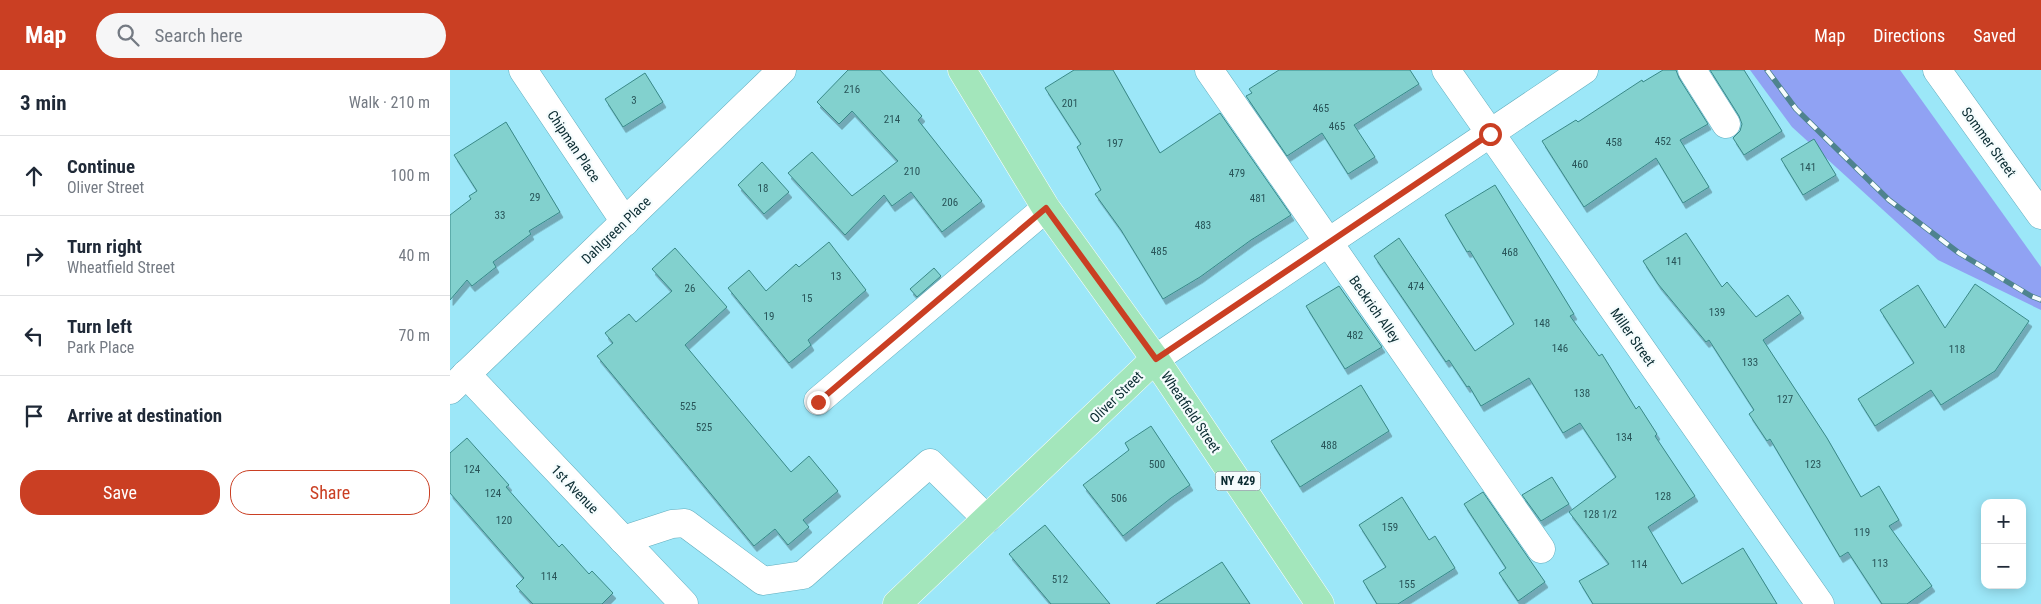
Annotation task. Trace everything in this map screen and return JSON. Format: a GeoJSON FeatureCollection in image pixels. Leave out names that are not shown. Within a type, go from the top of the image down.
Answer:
{"type":"FeatureCollection","features":[{"type":"Feature","properties":{"kind":"main road","name":"Wheatfield Street"},"geometry":{"type":"LineString","coordinates":[[962,70],[1046,208],[1156,359],[1320,604]]}},
{"type":"Feature","properties":{"kind":"main road","name":"Oliver Street"},"geometry":{"type":"LineString","coordinates":[[897,604],[1156,359]]}},
{"type":"Feature","properties":{"kind":"street","name":"Chipman Place"},"geometry":{"type":"LineString","coordinates":[[523,70],[625,222]]}},
{"type":"Feature","properties":{"kind":"street","name":"Dahlgreen Place"},"geometry":{"type":"LineString","coordinates":[[458,382],[782,70]]}},
{"type":"Feature","properties":{"kind":"street","name":"Beckrich Alley"},"geometry":{"type":"LineString","coordinates":[[1208,70],[1542,549]]}},
{"type":"Feature","properties":{"kind":"street","name":"Miller Street"},"geometry":{"type":"LineString","coordinates":[[1446,70],[1820,604]]}},
{"type":"Feature","properties":{"kind":"street","name":"Oliver Street"},"geometry":{"type":"LineString","coordinates":[[1156,359],[1584,70]]}},
{"type":"Feature","properties":{"kind":"street"},"geometry":{"type":"LineString","coordinates":[[1692,70],[1726,124]]}},
{"type":"Feature","properties":{"kind":"street","name":"Sommer Street"},"geometry":{"type":"LineString","coordinates":[[1937,70],[2041,215]]}},
{"type":"Feature","properties":{"kind":"street"},"geometry":{"type":"LineString","coordinates":[[818,402],[1046,208]]}},
{"type":"Feature","properties":{"kind":"street","name":"1st Avenue"},"geometry":{"type":"LineString","coordinates":[[458,382],[624,540],[684,604]]}},
{"type":"Feature","properties":{"kind":"street"},"geometry":{"type":"LineString","coordinates":[[624,540],[672,524],[684,523],[764,581],[804,575],[930,463],[987,519]]}},
{"type":"Feature","properties":{"kind":"shaded area"},"geometry":{"type":"Polygon","coordinates":[[[1750,70],[1900,70],[2041,267],[2041,310],[1938,260],[1792,127],[1750,70]]]}},
{"type":"Feature","properties":{"kind":"building"},"geometry":{"type":"Polygon","coordinates":[[[848,70],[880,70],[922,116],[918,120],[982,201],[942,232],[911,192],[892,206],[884,195],[845,235],[788,173],[812,152],[852,196],[898,161],[852,111],[839,124],[817,102],[848,70]]]}},
{"type":"Feature","properties":{"kind":"building"},"geometry":{"type":"Polygon","coordinates":[[[1074,70],[1113,70],[1160,153],[1220,113],[1291,215],[1251,240],[1200,277],[1163,299],[1121,230],[1095,194],[1101,190],[1077,147],[1081,144],[1045,88],[1074,70]]]}},
{"type":"Feature","properties":{"kind":"building"},"geometry":{"type":"Polygon","coordinates":[[[1279,70],[1410,70],[1419,84],[1354,125],[1375,157],[1348,174],[1322,133],[1287,156],[1246,96],[1252,93],[1249,89],[1279,70]]]}},
{"type":"Feature","properties":{"kind":"building"},"geometry":{"type":"Polygon","coordinates":[[[1663,70],[1676,70],[1708,124],[1680,140],[1709,187],[1683,203],[1656,158],[1584,207],[1542,141],[1576,120],[1578,122],[1642,80],[1643,82],[1663,70]]]}},
{"type":"Feature","properties":{"kind":"building"},"geometry":{"type":"Polygon","coordinates":[[[1710,70],[1744,70],[1782,131],[1744,155],[1733,138],[1740,131],[1742,124],[1739,116],[1710,70]]]}},
{"type":"Feature","properties":{"kind":"building"},"geometry":{"type":"Polygon","coordinates":[[[645,73],[663,102],[623,127],[605,99],[645,73]]]}},
{"type":"Feature","properties":{"kind":"building"},"geometry":{"type":"Polygon","coordinates":[[[506,122],[560,212],[529,231],[531,234],[493,262],[496,267],[472,286],[467,280],[450,300],[450,215],[471,199],[469,196],[477,191],[454,155],[506,122]]]}},
{"type":"Feature","properties":{"kind":"building"},"geometry":{"type":"Polygon","coordinates":[[[1814,139],[1836,175],[1803,195],[1781,159],[1814,139]]]}},
{"type":"Feature","properties":{"kind":"building"},"geometry":{"type":"Polygon","coordinates":[[[762,162],[789,192],[764,214],[738,185],[762,162]]]}},
{"type":"Feature","properties":{"kind":"building"},"geometry":{"type":"Polygon","coordinates":[[[1495,185],[1574,314],[1570,316],[1599,356],[1602,354],[1636,409],[1639,406],[1657,434],[1655,436],[1695,496],[1648,527],[1682,584],[1743,548],[1777,604],[1593,604],[1579,581],[1609,564],[1569,512],[1616,477],[1580,423],[1563,433],[1529,378],[1481,406],[1469,386],[1467,387],[1449,360],[1446,362],[1374,256],[1399,238],[1475,351],[1514,324],[1470,251],[1467,252],[1445,215],[1495,185]]]}},
{"type":"Feature","properties":{"kind":"building"},"geometry":{"type":"Polygon","coordinates":[[[1686,233],[1722,287],[1727,282],[1756,317],[1788,295],[1801,313],[1763,340],[1827,438],[1861,497],[1879,486],[1899,520],[1889,526],[1932,586],[1907,604],[1882,604],[1848,552],[1840,557],[1770,439],[1767,441],[1749,414],[1754,410],[1709,340],[1706,342],[1658,284],[1643,261],[1686,233]]]}},
{"type":"Feature","properties":{"kind":"building"},"geometry":{"type":"Polygon","coordinates":[[[829,242],[866,290],[808,340],[811,345],[789,363],[728,288],[749,270],[766,291],[796,264],[799,267],[829,242]]]}},
{"type":"Feature","properties":{"kind":"building"},"geometry":{"type":"Polygon","coordinates":[[[675,248],[727,307],[685,345],[791,472],[809,456],[838,491],[803,520],[809,527],[788,545],[775,529],[754,546],[597,356],[613,343],[605,333],[629,314],[636,322],[672,291],[652,269],[675,248]]]}},
{"type":"Feature","properties":{"kind":"building"},"geometry":{"type":"Polygon","coordinates":[[[934,268],[941,276],[917,297],[910,289],[934,268]]]}},
{"type":"Feature","properties":{"kind":"building"},"geometry":{"type":"Polygon","coordinates":[[[1975,284],[2029,321],[1995,371],[1941,405],[1931,390],[1875,426],[1858,399],[1914,363],[1880,310],[1918,285],[1945,328],[1975,284]]]}},
{"type":"Feature","properties":{"kind":"building"},"geometry":{"type":"Polygon","coordinates":[[[1339,286],[1382,347],[1345,369],[1306,306],[1339,286]]]}},
{"type":"Feature","properties":{"kind":"building"},"geometry":{"type":"Polygon","coordinates":[[[1361,385],[1389,431],[1300,487],[1271,441],[1361,385]]]}},
{"type":"Feature","properties":{"kind":"building"},"geometry":{"type":"Polygon","coordinates":[[[1151,426],[1190,485],[1123,536],[1083,485],[1129,450],[1125,443],[1151,426]]]}},
{"type":"Feature","properties":{"kind":"building"},"geometry":{"type":"Polygon","coordinates":[[[467,438],[509,485],[506,487],[559,547],[562,544],[589,574],[592,571],[613,593],[602,604],[533,604],[516,586],[524,578],[450,493],[450,453],[467,438]]]}},
{"type":"Feature","properties":{"kind":"building"},"geometry":{"type":"Polygon","coordinates":[[[1552,477],[1569,504],[1541,521],[1522,495],[1552,477]]]}},
{"type":"Feature","properties":{"kind":"building"},"geometry":{"type":"Polygon","coordinates":[[[1483,492],[1545,582],[1518,601],[1499,573],[1506,568],[1464,504],[1483,492]]]}},
{"type":"Feature","properties":{"kind":"building"},"geometry":{"type":"Polygon","coordinates":[[[1402,497],[1429,540],[1435,536],[1455,568],[1398,604],[1377,604],[1363,581],[1386,567],[1359,525],[1402,497]]]}},
{"type":"Feature","properties":{"kind":"building"},"geometry":{"type":"Polygon","coordinates":[[[1045,525],[1110,604],[1051,604],[1009,554],[1045,525]]]}},
{"type":"Feature","properties":{"kind":"building"},"geometry":{"type":"Polygon","coordinates":[[[1222,562],[1250,604],[1156,604],[1222,562]]]}},
{"type":"Feature","properties":{"kind":"railway"},"geometry":{"type":"LineString","coordinates":[[1767,70],[1796,109],[1889,200],[1959,253],[2031,296],[2041,300]]}},
{"type":"Feature","properties":{"kind":"route"},"geometry":{"type":"LineString","coordinates":[[818,402],[1046,208],[1156,359],[1490,134]]}}]}
